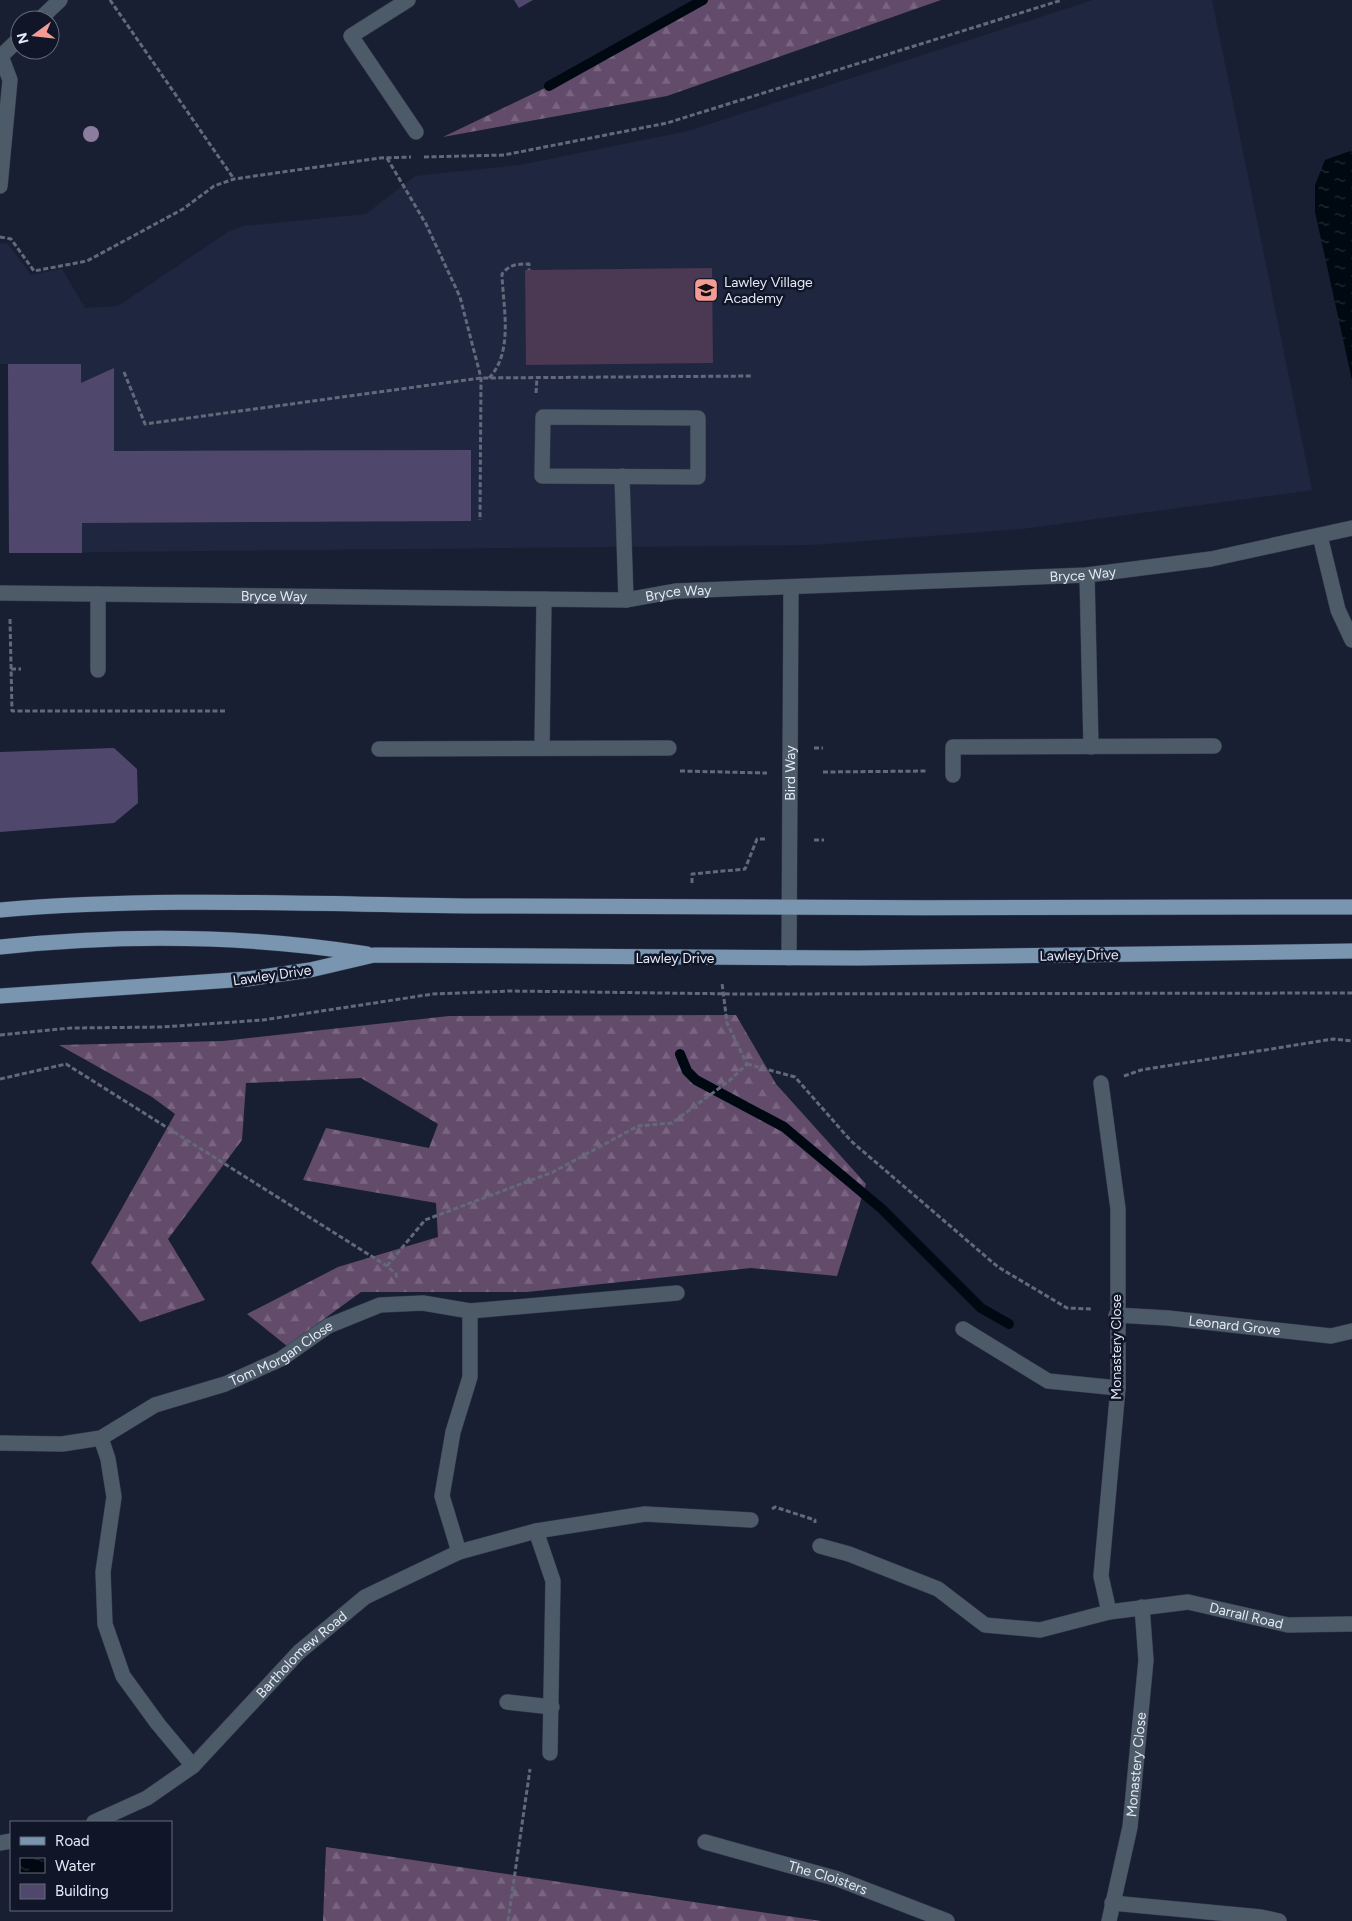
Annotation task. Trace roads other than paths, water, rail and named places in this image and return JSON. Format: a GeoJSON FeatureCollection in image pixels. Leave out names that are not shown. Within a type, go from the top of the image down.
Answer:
{"type":"FeatureCollection","features":[{"type":"Feature","properties":{"kind":"main road"},"geometry":{"type":"LineString","coordinates":[[0,910],[39,906],[192,903],[789,908],[1352,907]]}},
{"type":"Feature","properties":{"kind":"main road"},"geometry":{"type":"LineString","coordinates":[[0,946],[70,939],[235,940],[306,944],[374,955]]}},
{"type":"Feature","properties":{"kind":"main road","name":"Lawley Drive"},"geometry":{"type":"LineString","coordinates":[[0,996],[247,979],[310,970],[374,955],[789,958],[1352,951]]}},
{"type":"Feature","properties":{"kind":"street"},"geometry":{"type":"LineString","coordinates":[[50,10],[60,0]]}},
{"type":"Feature","properties":{"kind":"street"},"geometry":{"type":"LineString","coordinates":[[408,0],[351,36],[416,132]]}},
{"type":"Feature","properties":{"kind":"street"},"geometry":{"type":"LineString","coordinates":[[0,186],[10,80],[1,56]]}},
{"type":"Feature","properties":{"kind":"street"},"geometry":{"type":"LineString","coordinates":[[542,417],[698,418],[698,477],[622,476],[542,476],[542,417]]}},
{"type":"Feature","properties":{"kind":"street"},"geometry":{"type":"LineString","coordinates":[[622,476],[626,600]]}},
{"type":"Feature","properties":{"kind":"street","name":"Bryce Way"},"geometry":{"type":"LineString","coordinates":[[0,593],[626,600],[676,591],[1087,575],[1211,559],[1352,528]]}},
{"type":"Feature","properties":{"kind":"street"},"geometry":{"type":"LineString","coordinates":[[1320,536],[1338,610],[1352,640]]}},
{"type":"Feature","properties":{"kind":"street"},"geometry":{"type":"LineString","coordinates":[[1087,575],[1091,747]]}},
{"type":"Feature","properties":{"kind":"street","name":"Bird Way"},"geometry":{"type":"LineString","coordinates":[[789,958],[791,588]]}},
{"type":"Feature","properties":{"kind":"street"},"geometry":{"type":"LineString","coordinates":[[98,594],[98,670]]}},
{"type":"Feature","properties":{"kind":"street"},"geometry":{"type":"LineString","coordinates":[[542,748],[544,599]]}},
{"type":"Feature","properties":{"kind":"street"},"geometry":{"type":"LineString","coordinates":[[953,773],[953,747],[1214,746]]}},
{"type":"Feature","properties":{"kind":"street"},"geometry":{"type":"LineString","coordinates":[[379,749],[669,748]]}},
{"type":"Feature","properties":{"kind":"street","name":"Monastery Close"},"geometry":{"type":"LineString","coordinates":[[1101,1083],[1118,1209],[1116,1312],[1118,1388],[1101,1576],[1109,1612]]}},
{"type":"Feature","properties":{"kind":"street","name":"Tom Morgan Close"},"geometry":{"type":"LineString","coordinates":[[0,1443],[62,1444],[101,1438],[155,1405],[225,1384],[281,1359],[328,1326],[380,1305],[423,1303],[470,1312],[677,1293]]}},
{"type":"Feature","properties":{"kind":"street"},"geometry":{"type":"LineString","coordinates":[[459,1552],[442,1496],[453,1432],[470,1377],[470,1312]]}},
{"type":"Feature","properties":{"kind":"street","name":"Leonard Grove"},"geometry":{"type":"LineString","coordinates":[[1116,1312],[1331,1336],[1352,1331]]}},
{"type":"Feature","properties":{"kind":"street"},"geometry":{"type":"LineString","coordinates":[[963,1329],[1048,1381],[1118,1388]]}},
{"type":"Feature","properties":{"kind":"street"},"geometry":{"type":"LineString","coordinates":[[101,1438],[108,1459],[114,1497],[103,1572],[105,1624],[123,1676],[158,1724],[193,1766]]}},
{"type":"Feature","properties":{"kind":"street","name":"Bartholomew Road"},"geometry":{"type":"LineString","coordinates":[[96,1821],[147,1798],[193,1766],[300,1652],[366,1596],[459,1552],[536,1532],[645,1514],[752,1520]]}},
{"type":"Feature","properties":{"kind":"street"},"geometry":{"type":"LineString","coordinates":[[536,1532],[553,1581],[550,1753]]}},
{"type":"Feature","properties":{"kind":"street","name":"Darrall Road"},"geometry":{"type":"LineString","coordinates":[[820,1546],[849,1554],[938,1590],[985,1625],[1040,1630],[1109,1612],[1188,1602],[1288,1625],[1352,1624]]}},
{"type":"Feature","properties":{"kind":"street","name":"Monastery Close"},"geometry":{"type":"LineString","coordinates":[[1109,1921],[1131,1817],[1146,1660],[1142,1607]]}},
{"type":"Feature","properties":{"kind":"street"},"geometry":{"type":"LineString","coordinates":[[507,1702],[552,1707]]}},
{"type":"Feature","properties":{"kind":"street","name":"The Cloisters"},"geometry":{"type":"LineString","coordinates":[[705,1842],[838,1879],[947,1921]]}},
{"type":"Feature","properties":{"kind":"street"},"geometry":{"type":"LineString","coordinates":[[1112,1903],[1261,1917],[1279,1921]]}},
{"type":"Feature","properties":{"kind":"water"},"geometry":{"type":"Polygon","coordinates":[[[1350,151],[1352,152],[1352,380],[1315,212],[1315,185],[1325,160],[1350,151]]]}},
{"type":"Feature","properties":{"kind":"waterway"},"geometry":{"type":"LineString","coordinates":[[549,86],[703,0]]}},
{"type":"Feature","properties":{"kind":"waterway"},"geometry":{"type":"LineString","coordinates":[[680,1054],[687,1071],[696,1080],[784,1127],[882,1209],[981,1308],[1009,1324]]}},
{"type":"Feature","properties":{"kind":"place","name":"Lawley Village Academy"},"geometry":{"type":"Point","coordinates":[706,290]}}]}
